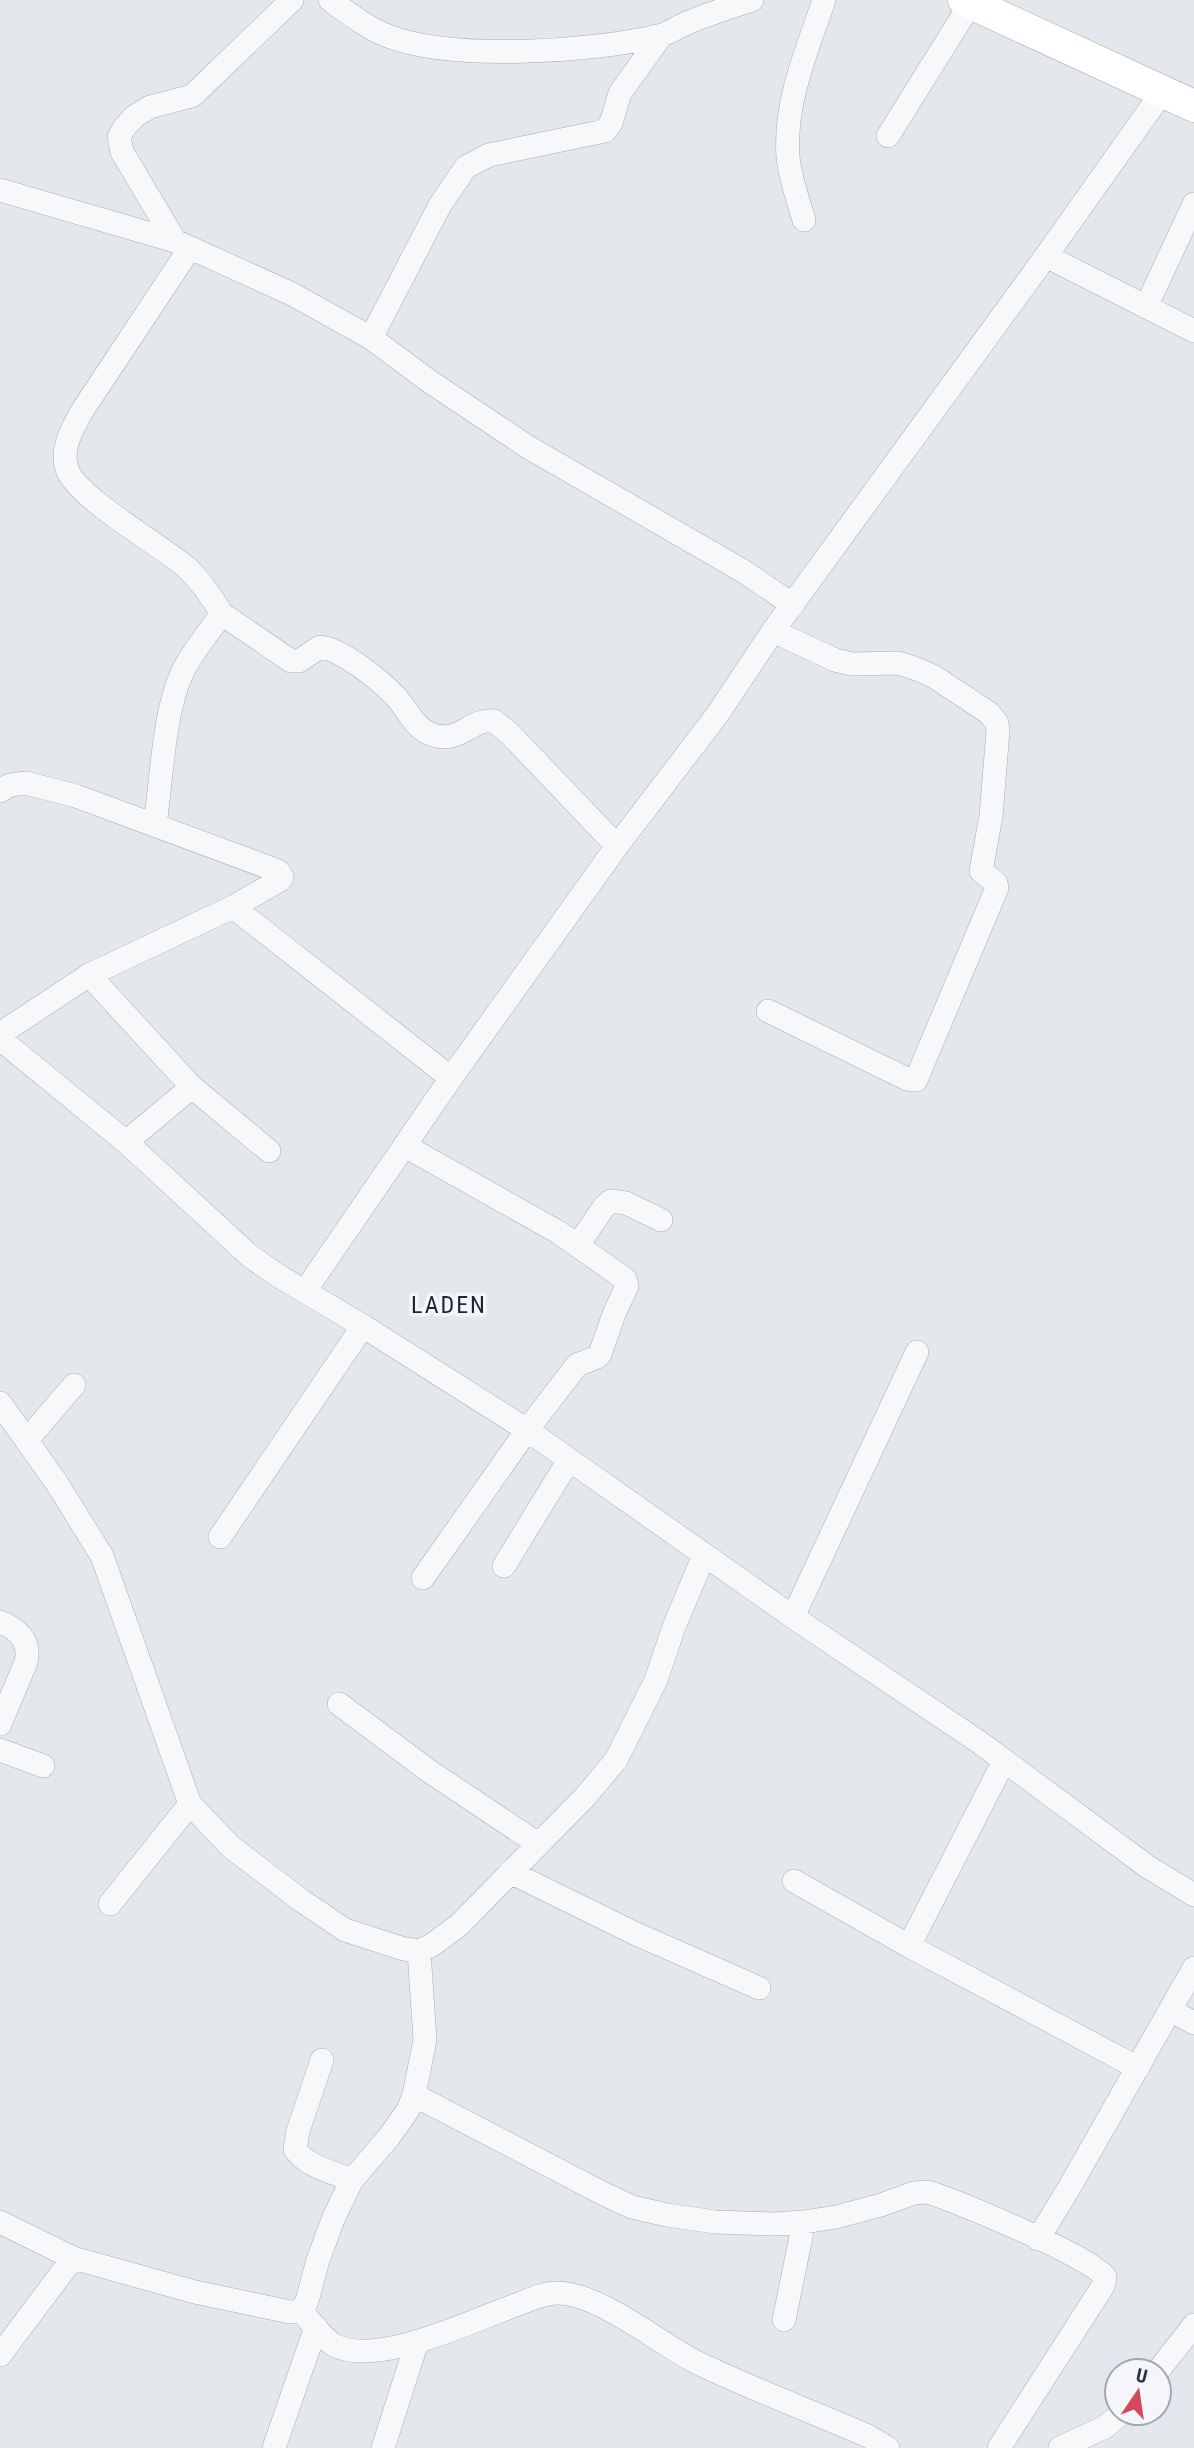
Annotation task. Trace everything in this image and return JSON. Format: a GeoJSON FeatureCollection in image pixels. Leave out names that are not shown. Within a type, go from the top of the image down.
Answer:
{"type":"FeatureCollection","features":[{"type":"Feature","properties":{"kind":"main road"},"geometry":{"type":"LineString","coordinates":[[967,2],[1194,106]]}},
{"type":"Feature","properties":{"kind":"street"},"geometry":{"type":"LineString","coordinates":[[183,245],[122,152],[119,137],[129,122],[143,110],[192,96],[292,0]]}},
{"type":"Feature","properties":{"kind":"street"},"geometry":{"type":"LineString","coordinates":[[330,0],[385,35],[405,42],[435,48],[521,50],[607,45],[661,36],[710,13],[752,0]]}},
{"type":"Feature","properties":{"kind":"street"},"geometry":{"type":"LineString","coordinates":[[804,220],[788,160],[788,134],[799,72],[824,0]]}},
{"type":"Feature","properties":{"kind":"street"},"geometry":{"type":"LineString","coordinates":[[888,136],[967,2]]}},
{"type":"Feature","properties":{"kind":"street"},"geometry":{"type":"LineString","coordinates":[[371,338],[440,205],[466,167],[489,155],[605,131],[611,123],[620,93],[661,36]]}},
{"type":"Feature","properties":{"kind":"street"},"geometry":{"type":"LineString","coordinates":[[305,1291],[451,1078],[617,846],[717,715],[773,631],[1163,91]]}},
{"type":"Feature","properties":{"kind":"street"},"geometry":{"type":"LineString","coordinates":[[0,190],[183,245],[292,294],[371,338],[458,401],[528,447],[743,570],[793,605]]}},
{"type":"Feature","properties":{"kind":"street"},"geometry":{"type":"LineString","coordinates":[[1146,307],[1194,204]]}},
{"type":"Feature","properties":{"kind":"street"},"geometry":{"type":"LineString","coordinates":[[183,245],[71,429],[65,452],[67,469],[75,481],[92,498],[187,568],[207,590],[222,614],[291,661],[299,661],[318,648],[338,652],[394,695],[413,722],[429,733],[450,738],[482,722],[494,722],[510,734],[617,846]]}},
{"type":"Feature","properties":{"kind":"street"},"geometry":{"type":"LineString","coordinates":[[1046,256],[1194,331]]}},
{"type":"Feature","properties":{"kind":"street"},"geometry":{"type":"LineString","coordinates":[[155,824],[172,705],[189,660],[222,614]]}},
{"type":"Feature","properties":{"kind":"street"},"geometry":{"type":"LineString","coordinates":[[768,1011],[907,1079],[916,1080],[997,888],[996,883],[981,871],[991,816],[998,732],[997,723],[989,713],[933,676],[914,668],[898,663],[852,664],[835,660],[773,631]]}},
{"type":"Feature","properties":{"kind":"street"},"geometry":{"type":"LineString","coordinates":[[0,791],[10,785],[26,783],[76,796],[281,873],[280,880],[233,908],[89,975],[0,1037],[126,1142],[250,1256],[527,1430],[1004,1761],[1149,1867],[1194,1895]]}},
{"type":"Feature","properties":{"kind":"street"},"geometry":{"type":"LineString","coordinates":[[233,908],[451,1078]]}},
{"type":"Feature","properties":{"kind":"street"},"geometry":{"type":"LineString","coordinates":[[89,975],[192,1087],[270,1152]]}},
{"type":"Feature","properties":{"kind":"street"},"geometry":{"type":"LineString","coordinates":[[126,1142],[192,1087]]}},
{"type":"Feature","properties":{"kind":"street"},"geometry":{"type":"LineString","coordinates":[[405,1146],[578,1245],[625,1279],[626,1289],[600,1354],[577,1364],[423,1578]]}},
{"type":"Feature","properties":{"kind":"street"},"geometry":{"type":"LineString","coordinates":[[578,1245],[611,1201],[626,1203],[661,1220]]}},
{"type":"Feature","properties":{"kind":"street"},"geometry":{"type":"LineString","coordinates":[[220,1537],[362,1326]]}},
{"type":"Feature","properties":{"kind":"street"},"geometry":{"type":"LineString","coordinates":[[793,1617],[917,1352]]}},
{"type":"Feature","properties":{"kind":"street"},"geometry":{"type":"LineString","coordinates":[[27,1440],[74,1385]]}},
{"type":"Feature","properties":{"kind":"street"},"geometry":{"type":"LineString","coordinates":[[0,1403],[102,1556],[190,1804],[231,1847],[302,1902],[345,1930],[404,1949],[419,1951],[459,1925],[585,1797],[616,1760],[656,1680],[674,1627],[704,1555]]}},
{"type":"Feature","properties":{"kind":"street"},"geometry":{"type":"LineString","coordinates":[[504,1566],[569,1460]]}},
{"type":"Feature","properties":{"kind":"street"},"geometry":{"type":"LineString","coordinates":[[0,1622],[21,1635],[28,1651],[0,1724]]}},
{"type":"Feature","properties":{"kind":"street"},"geometry":{"type":"LineString","coordinates":[[339,1704],[429,1771],[538,1844]]}},
{"type":"Feature","properties":{"kind":"street"},"geometry":{"type":"LineString","coordinates":[[0,1750],[43,1766]]}},
{"type":"Feature","properties":{"kind":"street"},"geometry":{"type":"LineString","coordinates":[[909,1946],[1004,1761]]}},
{"type":"Feature","properties":{"kind":"street"},"geometry":{"type":"LineString","coordinates":[[110,1904],[190,1804]]}},
{"type":"Feature","properties":{"kind":"street"},"geometry":{"type":"LineString","coordinates":[[510,1872],[634,1933],[759,1988]]}},
{"type":"Feature","properties":{"kind":"street"},"geometry":{"type":"LineString","coordinates":[[794,1881],[909,1946],[1138,2068]]}},
{"type":"Feature","properties":{"kind":"street"},"geometry":{"type":"LineString","coordinates":[[274,2448],[309,2319],[307,2301],[334,2217],[352,2180],[389,2137],[408,2110],[414,2095],[425,2040],[419,1951]]}},
{"type":"Feature","properties":{"kind":"street"},"geometry":{"type":"LineString","coordinates":[[1038,2239],[1194,1968]]}},
{"type":"Feature","properties":{"kind":"street"},"geometry":{"type":"LineString","coordinates":[[1170,2010],[1194,2023]]}},
{"type":"Feature","properties":{"kind":"street"},"geometry":{"type":"LineString","coordinates":[[322,2060],[298,2131],[295,2149],[308,2161],[352,2180]]}},
{"type":"Feature","properties":{"kind":"street"},"geometry":{"type":"LineString","coordinates":[[414,2095],[632,2207],[715,2222],[774,2224],[804,2222],[928,2192],[1038,2239],[1100,2271],[1105,2282],[999,2448]]}},
{"type":"Feature","properties":{"kind":"street"},"geometry":{"type":"LineString","coordinates":[[0,2222],[73,2258],[195,2292],[290,2312],[309,2319],[332,2344],[358,2351],[373,2351],[417,2342],[553,2293],[586,2298],[701,2365],[868,2436],[888,2448]]}},
{"type":"Feature","properties":{"kind":"street"},"geometry":{"type":"LineString","coordinates":[[784,2320],[804,2222]]}},
{"type":"Feature","properties":{"kind":"street"},"geometry":{"type":"LineString","coordinates":[[0,2355],[73,2258]]}},
{"type":"Feature","properties":{"kind":"street"},"geometry":{"type":"LineString","coordinates":[[1169,2357],[1194,2325]]}},
{"type":"Feature","properties":{"kind":"street"},"geometry":{"type":"LineString","coordinates":[[383,2448],[417,2342]]}},
{"type":"Feature","properties":{"kind":"street"},"geometry":{"type":"LineString","coordinates":[[1060,2448],[1105,2427]]}},
{"type":"Feature","properties":{"kind":"district","name":"LADEN"},"geometry":{"type":"Point","coordinates":[449,1305]}}]}
